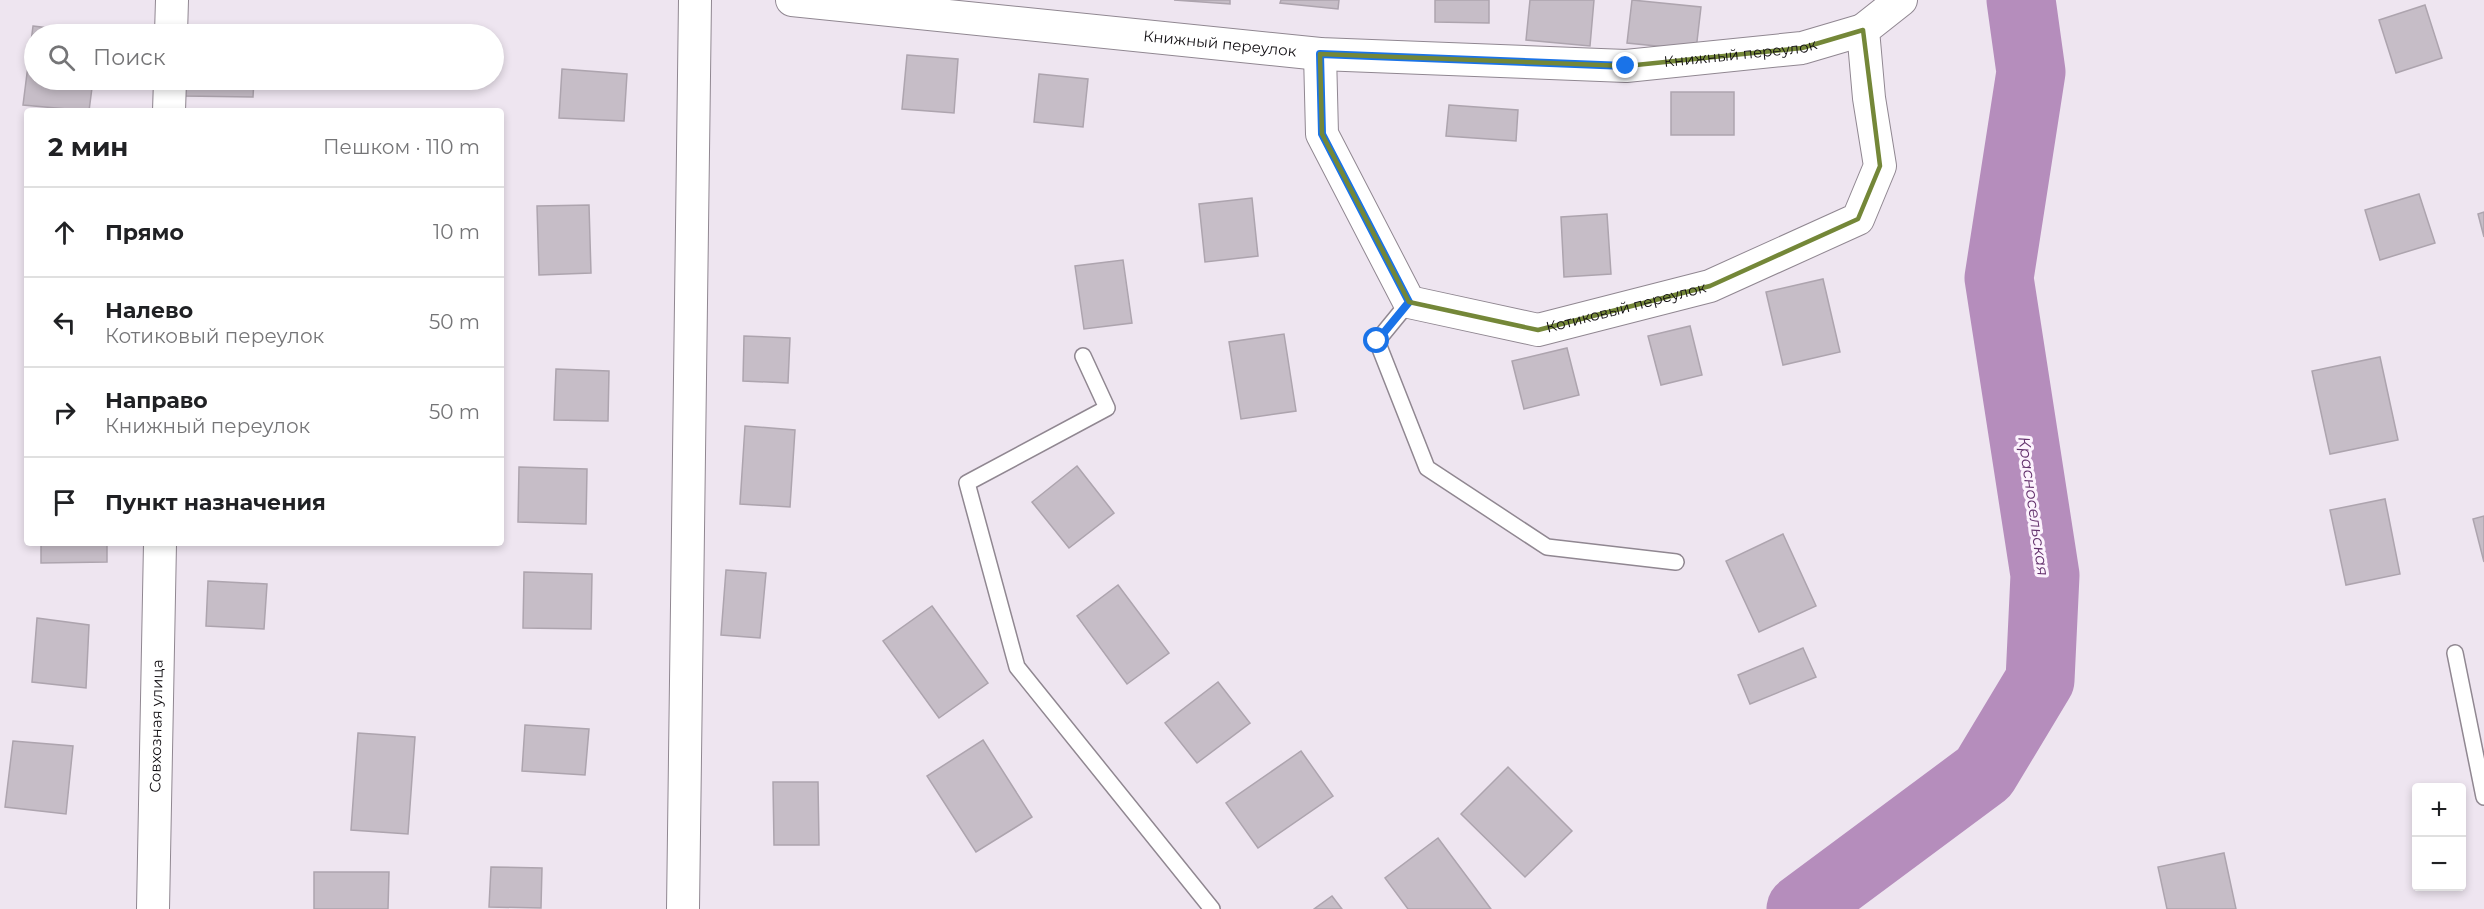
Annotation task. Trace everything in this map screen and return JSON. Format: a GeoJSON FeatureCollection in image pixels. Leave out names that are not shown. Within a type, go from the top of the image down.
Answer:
{"type":"FeatureCollection","features":[{"type":"Feature","properties":{"kind":"street"},"geometry":{"type":"LineString","coordinates":[[171,24],[172,0]]}},
{"type":"Feature","properties":{"kind":"street"},"geometry":{"type":"LineString","coordinates":[[683,909],[696,0]]}},
{"type":"Feature","properties":{"kind":"street","name":"Книжный переулок"},"geometry":{"type":"LineString","coordinates":[[792,0],[1320,54],[1626,66],[1802,48],[1863,30]]}},
{"type":"Feature","properties":{"kind":"street"},"geometry":{"type":"LineString","coordinates":[[1863,30],[1900,0]]}},
{"type":"Feature","properties":{"kind":"street","name":"Котиковый переулок"},"geometry":{"type":"LineString","coordinates":[[1409,302],[1538,330],[1710,286],[1858,219],[1880,166],[1869,98],[1863,30]]}},
{"type":"Feature","properties":{"kind":"street"},"geometry":{"type":"LineString","coordinates":[[1320,54],[1322,134],[1409,302]]}},
{"type":"Feature","properties":{"kind":"street"},"geometry":{"type":"LineString","coordinates":[[169,108],[170,90]]}},
{"type":"Feature","properties":{"kind":"street","name":"Совхозная улица"},"geometry":{"type":"LineString","coordinates":[[153,909],[160,546]]}},
{"type":"Feature","properties":{"kind":"lane"},"geometry":{"type":"LineString","coordinates":[[1409,302],[1377,341],[1427,468],[1547,547],[1676,562]]}},
{"type":"Feature","properties":{"kind":"lane"},"geometry":{"type":"LineString","coordinates":[[1083,356],[1107,408],[967,483],[1017,667],[1212,909]]}},
{"type":"Feature","properties":{"kind":"lane"},"geometry":{"type":"LineString","coordinates":[[2455,653],[2484,797]]}},
{"type":"Feature","properties":{"kind":"highlighted area"},"geometry":{"type":"Polygon","coordinates":[[[1863,30],[1880,166],[1858,219],[1710,286],[1538,330],[1409,302],[1322,134],[1320,54],[1626,66],[1802,48],[1863,30]]]}},
{"type":"Feature","properties":{"kind":"building"},"geometry":{"type":"Polygon","coordinates":[[[1174,0],[1230,0],[1230,4],[1174,0]]]}},
{"type":"Feature","properties":{"kind":"building"},"geometry":{"type":"Polygon","coordinates":[[[1281,0],[1339,0],[1338,9],[1280,3],[1281,0]]]}},
{"type":"Feature","properties":{"kind":"building"},"geometry":{"type":"Polygon","coordinates":[[[1435,0],[1489,0],[1489,23],[1435,22],[1435,0]]]}},
{"type":"Feature","properties":{"kind":"building"},"geometry":{"type":"Polygon","coordinates":[[[1530,0],[1594,0],[1590,46],[1526,40],[1530,0]]]}},
{"type":"Feature","properties":{"kind":"building"},"geometry":{"type":"Polygon","coordinates":[[[1632,0],[1701,7],[1696,50],[1627,43],[1632,0]]]}},
{"type":"Feature","properties":{"kind":"building"},"geometry":{"type":"Polygon","coordinates":[[[2425,5],[2442,58],[2396,73],[2379,20],[2425,5]]]}},
{"type":"Feature","properties":{"kind":"building"},"geometry":{"type":"Polygon","coordinates":[[[907,55],[958,59],[954,113],[902,109],[907,55]]]}},
{"type":"Feature","properties":{"kind":"building"},"geometry":{"type":"Polygon","coordinates":[[[562,69],[627,74],[624,121],[559,118],[562,69]]]}},
{"type":"Feature","properties":{"kind":"building"},"geometry":{"type":"Polygon","coordinates":[[[1039,74],[1088,79],[1083,127],[1034,122],[1039,74]]]}},
{"type":"Feature","properties":{"kind":"building"},"geometry":{"type":"Polygon","coordinates":[[[25,90],[92,90],[89,108],[23,105],[25,90]]]}},
{"type":"Feature","properties":{"kind":"building"},"geometry":{"type":"Polygon","coordinates":[[[184,90],[253,90],[253,97],[184,96],[184,90]]]}},
{"type":"Feature","properties":{"kind":"building"},"geometry":{"type":"Polygon","coordinates":[[[1671,92],[1734,92],[1734,135],[1671,135],[1671,92]]]}},
{"type":"Feature","properties":{"kind":"building"},"geometry":{"type":"Polygon","coordinates":[[[1449,105],[1518,110],[1516,141],[1446,136],[1449,105]]]}},
{"type":"Feature","properties":{"kind":"building"},"geometry":{"type":"Polygon","coordinates":[[[2419,194],[2435,243],[2380,260],[2365,210],[2419,194]]]}},
{"type":"Feature","properties":{"kind":"building"},"geometry":{"type":"Polygon","coordinates":[[[1252,198],[1258,256],[1205,262],[1199,204],[1252,198]]]}},
{"type":"Feature","properties":{"kind":"building"},"geometry":{"type":"Polygon","coordinates":[[[589,205],[591,273],[539,275],[537,206],[589,205]]]}},
{"type":"Feature","properties":{"kind":"building"},"geometry":{"type":"Polygon","coordinates":[[[2484,212],[2484,237],[2478,214],[2484,212]]]}},
{"type":"Feature","properties":{"kind":"building"},"geometry":{"type":"Polygon","coordinates":[[[1607,214],[1611,274],[1564,277],[1561,217],[1607,214]]]}},
{"type":"Feature","properties":{"kind":"building"},"geometry":{"type":"Polygon","coordinates":[[[1123,260],[1132,323],[1084,329],[1075,266],[1123,260]]]}},
{"type":"Feature","properties":{"kind":"building"},"geometry":{"type":"Polygon","coordinates":[[[1823,279],[1840,352],[1783,365],[1766,292],[1823,279]]]}},
{"type":"Feature","properties":{"kind":"building"},"geometry":{"type":"Polygon","coordinates":[[[1690,326],[1702,375],[1661,385],[1648,336],[1690,326]]]}},
{"type":"Feature","properties":{"kind":"building"},"geometry":{"type":"Polygon","coordinates":[[[1284,334],[1296,411],[1241,419],[1229,342],[1284,334]]]}},
{"type":"Feature","properties":{"kind":"building"},"geometry":{"type":"Polygon","coordinates":[[[744,336],[790,338],[788,383],[743,381],[744,336]]]}},
{"type":"Feature","properties":{"kind":"building"},"geometry":{"type":"Polygon","coordinates":[[[1567,348],[1579,395],[1524,409],[1512,361],[1567,348]]]}},
{"type":"Feature","properties":{"kind":"building"},"geometry":{"type":"Polygon","coordinates":[[[2380,357],[2398,440],[2330,454],[2312,371],[2380,357]]]}},
{"type":"Feature","properties":{"kind":"building"},"geometry":{"type":"Polygon","coordinates":[[[556,369],[609,371],[608,421],[554,420],[556,369]]]}},
{"type":"Feature","properties":{"kind":"building"},"geometry":{"type":"Polygon","coordinates":[[[745,426],[795,430],[790,507],[740,504],[745,426]]]}},
{"type":"Feature","properties":{"kind":"building"},"geometry":{"type":"Polygon","coordinates":[[[1077,466],[1114,513],[1069,548],[1032,502],[1077,466]]]}},
{"type":"Feature","properties":{"kind":"building"},"geometry":{"type":"Polygon","coordinates":[[[519,467],[587,469],[586,524],[518,522],[519,467]]]}},
{"type":"Feature","properties":{"kind":"building"},"geometry":{"type":"Polygon","coordinates":[[[2385,499],[2400,574],[2346,585],[2330,510],[2385,499]]]}},
{"type":"Feature","properties":{"kind":"building"},"geometry":{"type":"Polygon","coordinates":[[[2484,516],[2484,562],[2473,519],[2484,516]]]}},
{"type":"Feature","properties":{"kind":"building"},"geometry":{"type":"Polygon","coordinates":[[[1783,534],[1816,606],[1759,632],[1726,561],[1783,534]]]}},
{"type":"Feature","properties":{"kind":"building"},"geometry":{"type":"Polygon","coordinates":[[[41,546],[107,546],[107,562],[41,563],[41,546]]]}},
{"type":"Feature","properties":{"kind":"building"},"geometry":{"type":"Polygon","coordinates":[[[726,570],[766,573],[760,638],[721,635],[726,570]]]}},
{"type":"Feature","properties":{"kind":"building"},"geometry":{"type":"Polygon","coordinates":[[[524,572],[592,574],[591,629],[523,628],[524,572]]]}},
{"type":"Feature","properties":{"kind":"building"},"geometry":{"type":"Polygon","coordinates":[[[208,581],[267,584],[264,629],[206,626],[208,581]]]}},
{"type":"Feature","properties":{"kind":"building"},"geometry":{"type":"Polygon","coordinates":[[[1118,585],[1169,653],[1127,684],[1077,616],[1118,585]]]}},
{"type":"Feature","properties":{"kind":"building"},"geometry":{"type":"Polygon","coordinates":[[[932,606],[988,683],[939,718],[883,641],[932,606]]]}},
{"type":"Feature","properties":{"kind":"building"},"geometry":{"type":"Polygon","coordinates":[[[37,618],[89,625],[86,688],[32,682],[37,618]]]}},
{"type":"Feature","properties":{"kind":"building"},"geometry":{"type":"Polygon","coordinates":[[[1803,648],[1816,677],[1750,704],[1738,675],[1803,648]]]}},
{"type":"Feature","properties":{"kind":"building"},"geometry":{"type":"Polygon","coordinates":[[[1218,682],[1250,723],[1197,763],[1165,723],[1218,682]]]}},
{"type":"Feature","properties":{"kind":"building"},"geometry":{"type":"Polygon","coordinates":[[[525,725],[589,729],[585,775],[522,771],[525,725]]]}},
{"type":"Feature","properties":{"kind":"building"},"geometry":{"type":"Polygon","coordinates":[[[358,733],[415,737],[408,834],[351,830],[358,733]]]}},
{"type":"Feature","properties":{"kind":"building"},"geometry":{"type":"Polygon","coordinates":[[[983,740],[1032,817],[976,852],[927,776],[983,740]]]}},
{"type":"Feature","properties":{"kind":"building"},"geometry":{"type":"Polygon","coordinates":[[[13,741],[73,746],[66,814],[5,807],[13,741]]]}},
{"type":"Feature","properties":{"kind":"building"},"geometry":{"type":"Polygon","coordinates":[[[1301,751],[1333,796],[1258,848],[1226,803],[1301,751]]]}},
{"type":"Feature","properties":{"kind":"building"},"geometry":{"type":"Polygon","coordinates":[[[1508,767],[1572,831],[1525,877],[1461,814],[1508,767]]]}},
{"type":"Feature","properties":{"kind":"building"},"geometry":{"type":"Polygon","coordinates":[[[773,782],[818,782],[819,845],[774,845],[773,782]]]}},
{"type":"Feature","properties":{"kind":"building"},"geometry":{"type":"Polygon","coordinates":[[[1438,838],[1491,909],[1408,909],[1385,878],[1438,838]]]}},
{"type":"Feature","properties":{"kind":"building"},"geometry":{"type":"Polygon","coordinates":[[[2224,853],[2236,909],[2167,909],[2158,867],[2224,853]]]}},
{"type":"Feature","properties":{"kind":"building"},"geometry":{"type":"Polygon","coordinates":[[[491,867],[542,868],[541,908],[489,907],[491,867]]]}},
{"type":"Feature","properties":{"kind":"building"},"geometry":{"type":"Polygon","coordinates":[[[314,872],[389,872],[388,909],[314,909],[314,872]]]}},
{"type":"Feature","properties":{"kind":"building"},"geometry":{"type":"Polygon","coordinates":[[[1332,896],[1342,909],[1314,909],[1332,896]]]}},
{"type":"Feature","properties":{"kind":"waterway","name":"Красносельская"},"geometry":{"type":"LineString","coordinates":[[1801,909],[1984,773],[2040,680],[2045,575],[1999,278],[2031,72],[2021,0]]}},
{"type":"Feature","properties":{"kind":"route"},"geometry":{"type":"LineString","coordinates":[[1377,341],[1409,302],[1322,134],[1320,54],[1626,66]]}}]}
